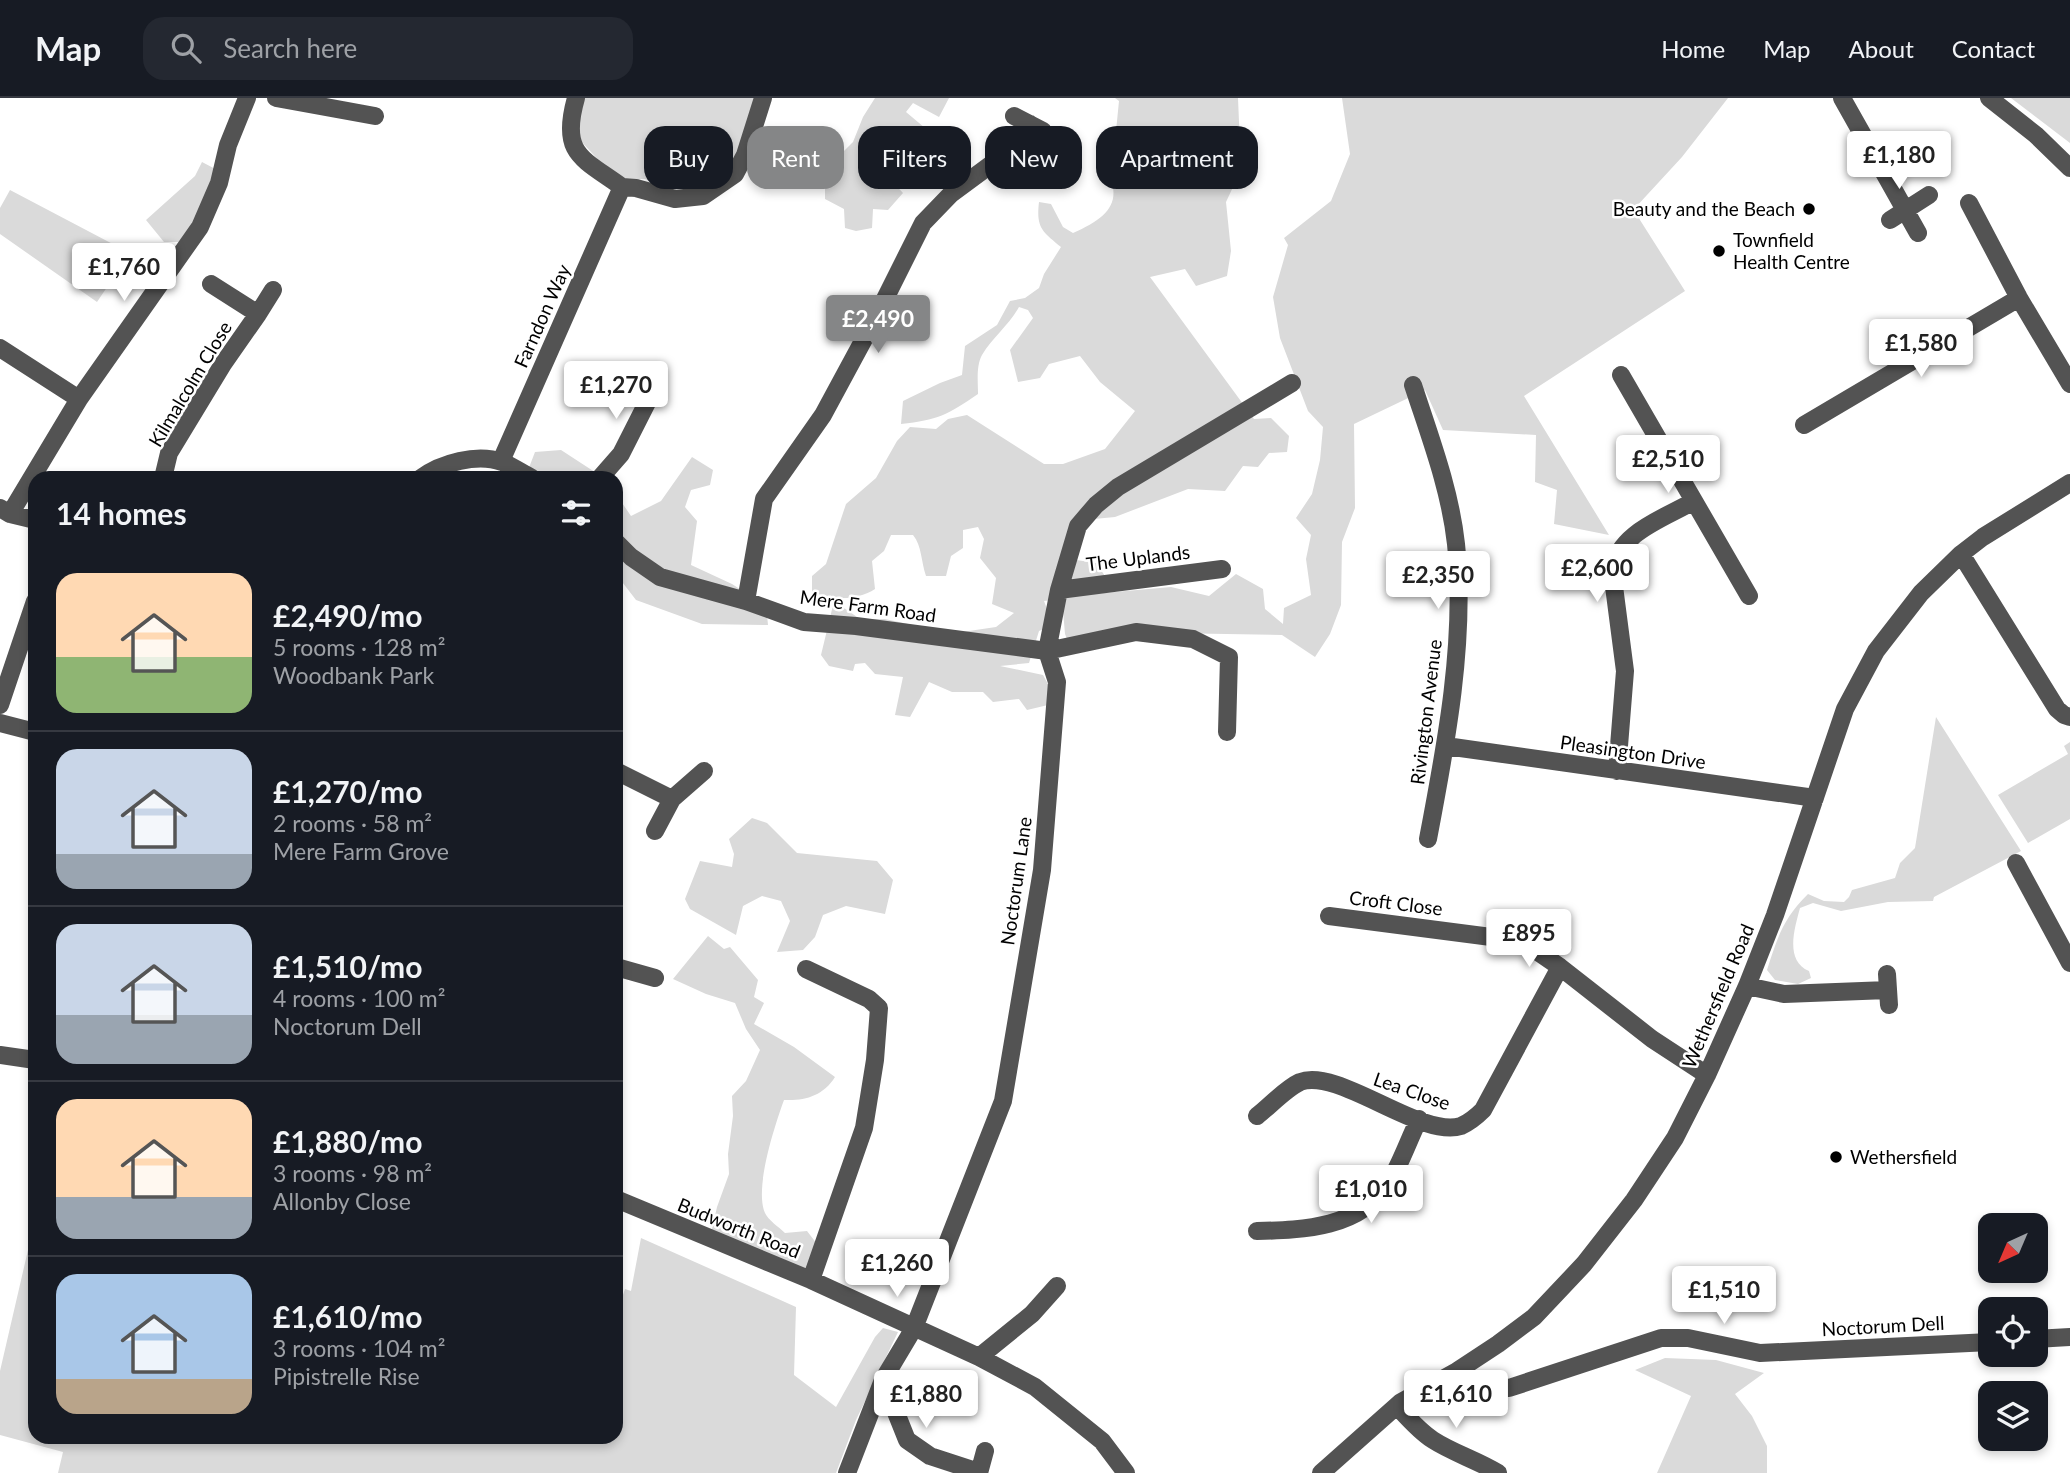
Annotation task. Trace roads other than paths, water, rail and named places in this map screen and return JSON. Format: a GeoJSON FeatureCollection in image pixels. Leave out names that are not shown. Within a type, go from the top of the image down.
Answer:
{"type":"FeatureCollection","features":[{"type":"Feature","properties":{"kind":"street"},"geometry":{"type":"LineString","coordinates":[[31,471],[200,227],[219,183],[228,145],[247,98]]}},
{"type":"Feature","properties":{"kind":"street"},"geometry":{"type":"LineString","coordinates":[[276,98],[375,116]]}},
{"type":"Feature","properties":{"kind":"street"},"geometry":{"type":"LineString","coordinates":[[576,98],[571,132],[573,146],[581,159],[622,187],[636,188],[675,199],[703,196],[736,174],[745,155],[763,98]]}},
{"type":"Feature","properties":{"kind":"street"},"geometry":{"type":"LineString","coordinates":[[1842,98],[1897,215],[1918,233]]}},
{"type":"Feature","properties":{"kind":"street"},"geometry":{"type":"LineString","coordinates":[[1989,98],[2036,135],[2070,168]]}},
{"type":"Feature","properties":{"kind":"street"},"geometry":{"type":"LineString","coordinates":[[746,601],[764,499],[823,415],[923,223],[951,194],[993,163],[1029,123]]}},
{"type":"Feature","properties":{"kind":"street","name":"Farndon Way"},"geometry":{"type":"LineString","coordinates":[[501,461],[622,187]]}},
{"type":"Feature","properties":{"kind":"street"},"geometry":{"type":"LineString","coordinates":[[1897,215],[1929,195]]}},
{"type":"Feature","properties":{"kind":"street"},"geometry":{"type":"LineString","coordinates":[[1969,203],[2019,299],[2070,384]]}},
{"type":"Feature","properties":{"kind":"street","name":"Kilmalcolm Close"},"geometry":{"type":"LineString","coordinates":[[211,284],[258,314]]}},
{"type":"Feature","properties":{"kind":"street","name":"Kilmalcolm Close"},"geometry":{"type":"LineString","coordinates":[[165,471],[169,453],[223,364],[273,290]]}},
{"type":"Feature","properties":{"kind":"street"},"geometry":{"type":"LineString","coordinates":[[1804,425],[2019,299]]}},
{"type":"Feature","properties":{"kind":"street"},"geometry":{"type":"LineString","coordinates":[[0,348],[79,399]]}},
{"type":"Feature","properties":{"kind":"street"},"geometry":{"type":"LineString","coordinates":[[1621,375],[1749,596]]}},
{"type":"Feature","properties":{"kind":"street"},"geometry":{"type":"LineString","coordinates":[[606,471],[621,454],[658,381]]}},
{"type":"Feature","properties":{"kind":"street","name":"Noctorum Lane"},"geometry":{"type":"LineString","coordinates":[[847,1473],[883,1380],[914,1328],[1003,1101],[1042,870],[1057,682],[1047,651],[1059,590],[1078,526],[1096,505],[1118,487],[1292,383]]}},
{"type":"Feature","properties":{"kind":"street","name":"Rivington Avenue"},"geometry":{"type":"LineString","coordinates":[[1413,385],[1446,487],[1456,544],[1457,636],[1446,746],[1428,839]]}},
{"type":"Feature","properties":{"kind":"street"},"geometry":{"type":"LineString","coordinates":[[436,471],[451,464],[478,458],[501,461],[519,471]]}},
{"type":"Feature","properties":{"kind":"street"},"geometry":{"type":"LineString","coordinates":[[28,476],[5,511],[28,518]]}},
{"type":"Feature","properties":{"kind":"street","name":"Wethersfield Road"},"geometry":{"type":"LineString","coordinates":[[1321,1473],[1397,1406],[1499,1344],[1534,1317],[1584,1264],[1650,1177],[1675,1138],[1707,1075],[1746,986],[1775,915],[1844,709],[1876,650],[1921,593],[1961,554],[1983,537],[2070,483]]}},
{"type":"Feature","properties":{"kind":"street"},"geometry":{"type":"LineString","coordinates":[[1618,771],[1625,671],[1612,571],[1614,561],[1619,549],[1632,536],[1694,501]]}},
{"type":"Feature","properties":{"kind":"street","name":"Mere Farm Road"},"geometry":{"type":"LineString","coordinates":[[623,549],[660,577],[746,601],[804,622],[856,626],[1047,651],[1136,632],[1193,639],[1229,657],[1230,699],[1227,732]]}},
{"type":"Feature","properties":{"kind":"street"},"geometry":{"type":"LineString","coordinates":[[1961,554],[2057,709],[2070,717]]}},
{"type":"Feature","properties":{"kind":"street","name":"The Uplands"},"geometry":{"type":"LineString","coordinates":[[1059,590],[1222,569]]}},
{"type":"Feature","properties":{"kind":"street"},"geometry":{"type":"LineString","coordinates":[[0,705],[28,622]]}},
{"type":"Feature","properties":{"kind":"street"},"geometry":{"type":"LineString","coordinates":[[0,723],[28,730]]}},
{"type":"Feature","properties":{"kind":"street","name":"Pleasington Drive"},"geometry":{"type":"LineString","coordinates":[[1446,746],[1815,798]]}},
{"type":"Feature","properties":{"kind":"street"},"geometry":{"type":"LineString","coordinates":[[655,831],[672,799],[704,771]]}},
{"type":"Feature","properties":{"kind":"street"},"geometry":{"type":"LineString","coordinates":[[623,774],[672,799]]}},
{"type":"Feature","properties":{"kind":"street"},"geometry":{"type":"LineString","coordinates":[[2017,863],[2070,963]]}},
{"type":"Feature","properties":{"kind":"street","name":"Croft Close"},"geometry":{"type":"LineString","coordinates":[[1329,916],[1522,941],[1560,967],[1652,1039],[1707,1075]]}},
{"type":"Feature","properties":{"kind":"street","name":"Lea Close"},"geometry":{"type":"LineString","coordinates":[[1257,1116],[1299,1083],[1315,1079],[1419,1119],[1458,1127],[1483,1110],[1560,967]]}},
{"type":"Feature","properties":{"kind":"street"},"geometry":{"type":"LineString","coordinates":[[623,969],[654,978]]}},
{"type":"Feature","properties":{"kind":"street"},"geometry":{"type":"LineString","coordinates":[[806,969],[869,999],[879,1008],[875,1060],[864,1128],[811,1280]]}},
{"type":"Feature","properties":{"kind":"street"},"geometry":{"type":"LineString","coordinates":[[1746,986],[1784,993],[1888,990]]}},
{"type":"Feature","properties":{"kind":"street"},"geometry":{"type":"LineString","coordinates":[[0,1055],[28,1059]]}},
{"type":"Feature","properties":{"kind":"street"},"geometry":{"type":"LineString","coordinates":[[1256,1231],[1319,1228],[1370,1203],[1388,1184],[1419,1119]]}},
{"type":"Feature","properties":{"kind":"street","name":"Budworth Road"},"geometry":{"type":"LineString","coordinates":[[623,1202],[811,1280],[979,1357],[1035,1387],[1102,1441],[1126,1473]]}},
{"type":"Feature","properties":{"kind":"street"},"geometry":{"type":"LineString","coordinates":[[979,1357],[1032,1314],[1057,1286]]}},
{"type":"Feature","properties":{"kind":"street"},"geometry":{"type":"LineString","coordinates":[[2048,1338],[2070,1337]]}},
{"type":"Feature","properties":{"kind":"street","name":"Noctorum Dell"},"geometry":{"type":"LineString","coordinates":[[1457,1371],[1490,1387],[1509,1388],[1661,1338],[1688,1338],[1760,1353],[1978,1343]]}},
{"type":"Feature","properties":{"kind":"street"},"geometry":{"type":"LineString","coordinates":[[883,1380],[907,1440],[930,1456],[979,1473],[985,1451]]}},
{"type":"Feature","properties":{"kind":"street"},"geometry":{"type":"LineString","coordinates":[[1397,1406],[1435,1442],[1498,1473]]}},
{"type":"Feature","properties":{"kind":"place","name":"Beauty and the Beach"},"geometry":{"type":"Point","coordinates":[1809,209]}},
{"type":"Feature","properties":{"kind":"place","name":"Townfield Health Centre"},"geometry":{"type":"Point","coordinates":[1719,251]}},
{"type":"Feature","properties":{"kind":"place","name":"Wethersfield"},"geometry":{"type":"Point","coordinates":[1836,1157]}}]}
